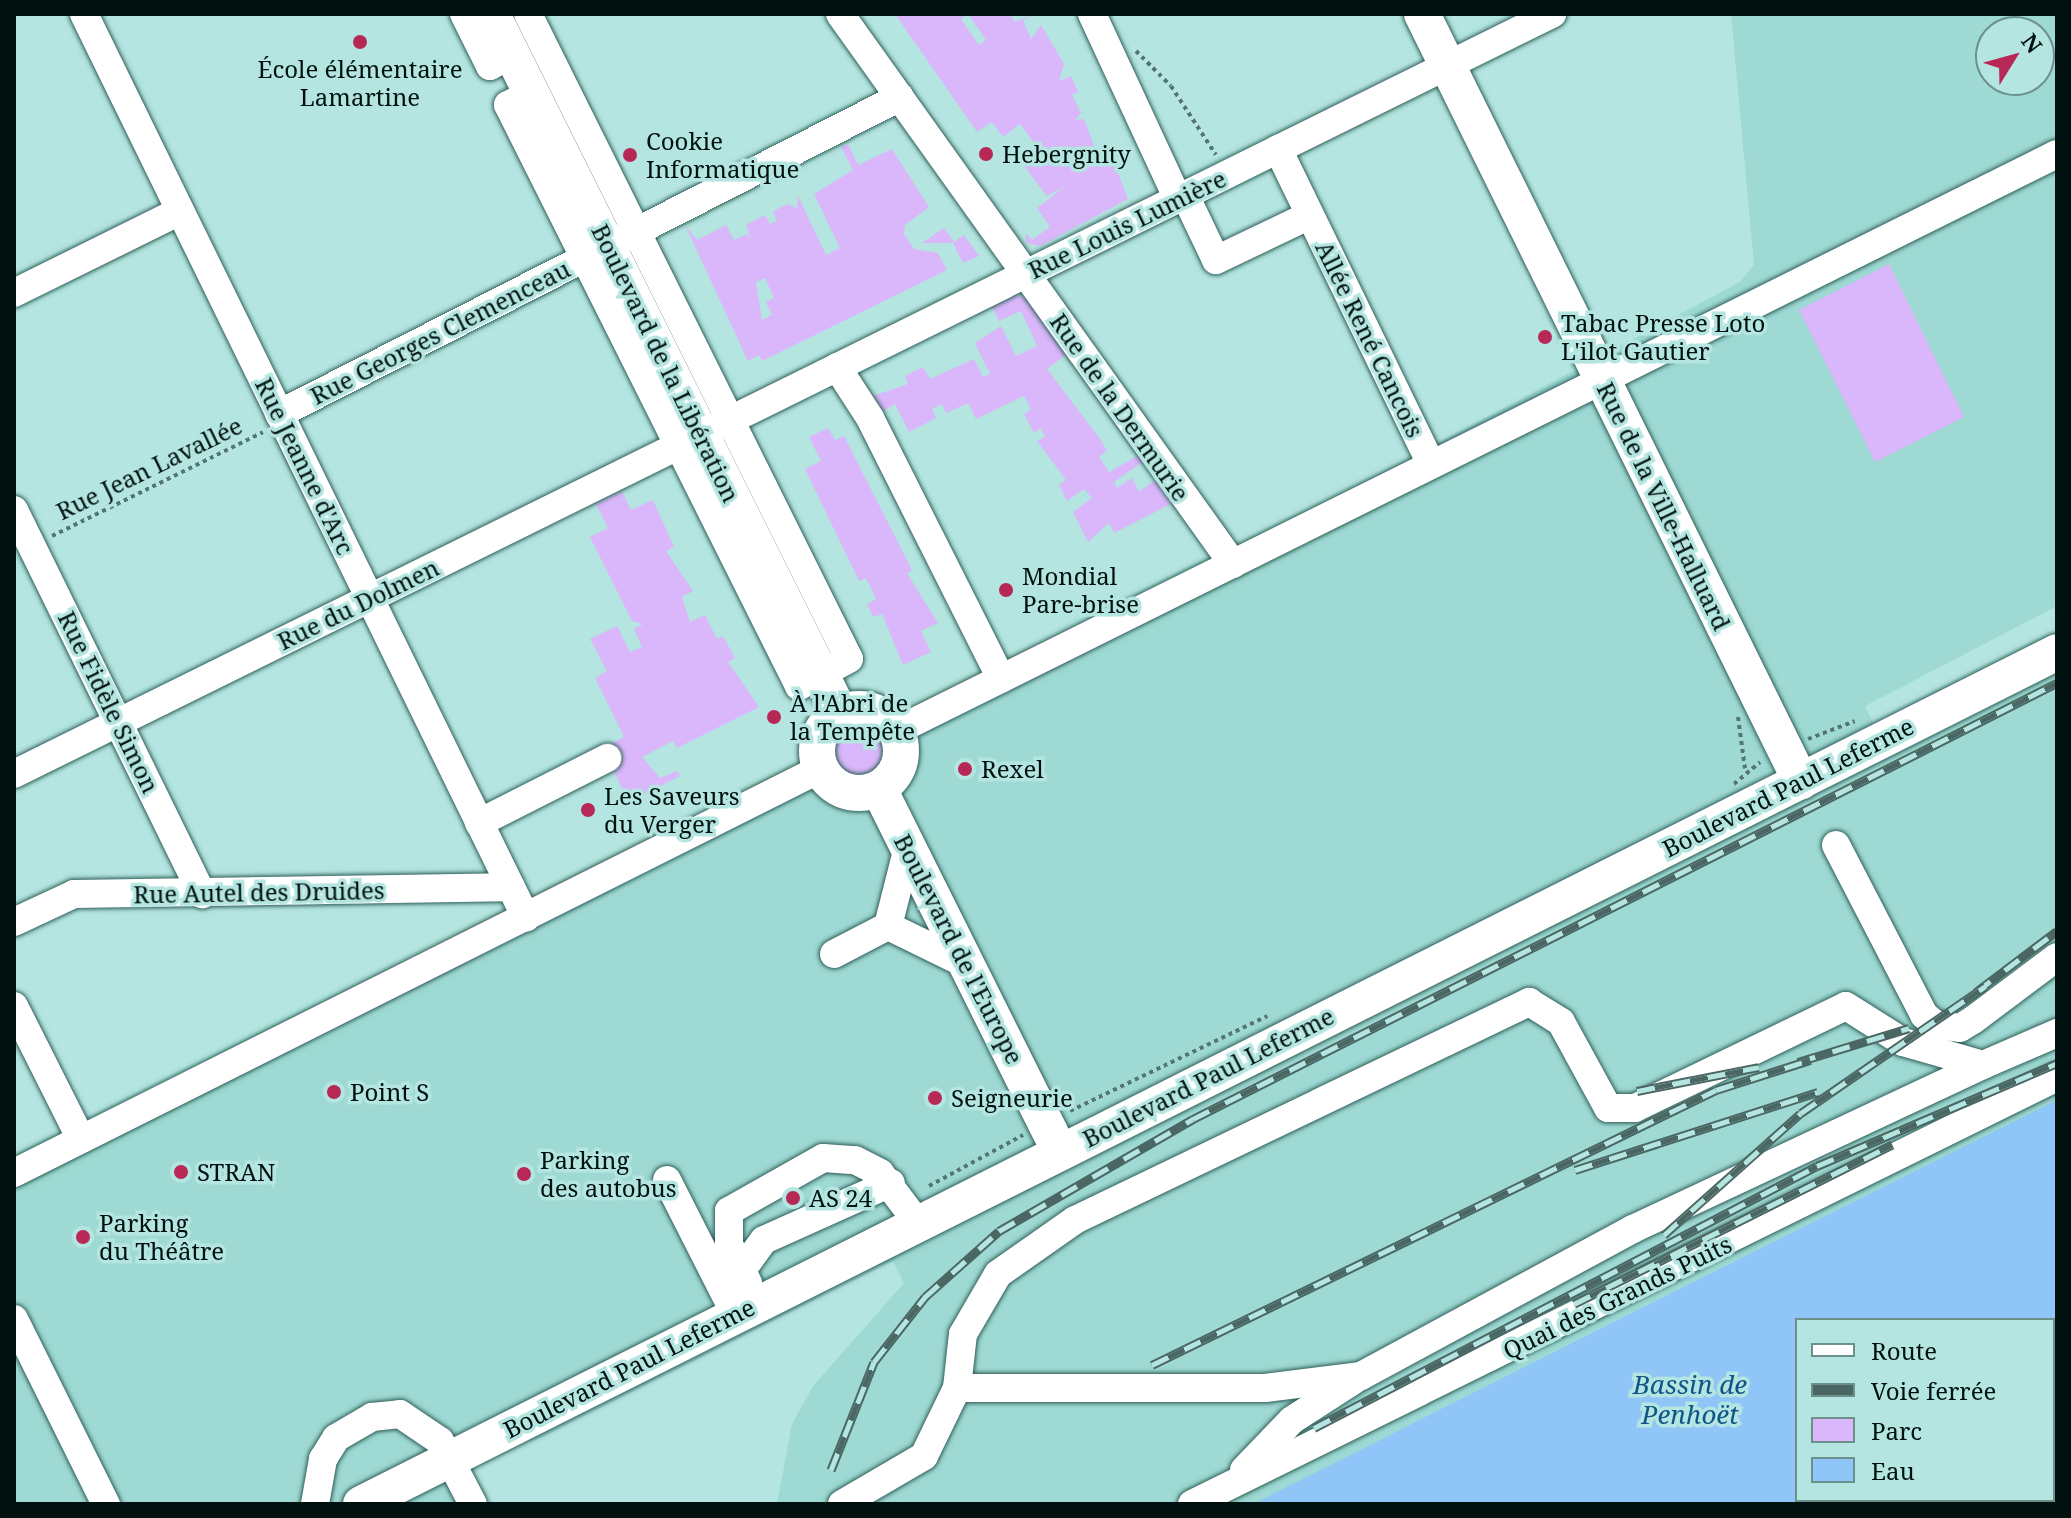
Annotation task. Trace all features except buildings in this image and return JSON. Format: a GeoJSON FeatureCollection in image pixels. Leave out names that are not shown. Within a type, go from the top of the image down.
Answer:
{"type":"FeatureCollection","features":[{"type":"Feature","properties":{"kind":"main road","name":"Rue de la Ville-Halluard"},"geometry":{"type":"LineString","coordinates":[[1422,14],[1801,782]]}},
{"type":"Feature","properties":{"kind":"main road","name":"Boulevard de la Libération"},"geometry":{"type":"LineString","coordinates":[[520,27],[531,93],[840,713]]}},
{"type":"Feature","properties":{"kind":"main road","name":"Boulevard Paul Leferme"},"geometry":{"type":"LineString","coordinates":[[361,1504],[917,1222],[2057,652]]}},
{"type":"Feature","properties":{"kind":"main road"},"geometry":{"type":"LineString","coordinates":[[840,713],[878,713],[896,731],[897,770],[879,789],[846,791],[820,769],[817,743],[840,713]]}},
{"type":"Feature","properties":{"kind":"main road","name":"Boulevard de l'Europe"},"geometry":{"type":"LineString","coordinates":[[879,789],[1060,1152]]}},
{"type":"Feature","properties":{"kind":"street","name":"Rue Jeanne d'Arc"},"geometry":{"type":"LineString","coordinates":[[84,14],[180,211],[276,421],[370,599],[526,918]]}},
{"type":"Feature","properties":{"kind":"street"},"geometry":{"type":"LineString","coordinates":[[464,14],[490,66],[520,27]]}},
{"type":"Feature","properties":{"kind":"street","name":"Rue de la Dermurie"},"geometry":{"type":"LineString","coordinates":[[840,14],[1233,564]]}},
{"type":"Feature","properties":{"kind":"street"},"geometry":{"type":"LineString","coordinates":[[1092,14],[1181,197],[1216,260],[1310,215]]}},
{"type":"Feature","properties":{"kind":"street","name":"Rue Louis Lumière"},"geometry":{"type":"LineString","coordinates":[[703,433],[1552,14]]}},
{"type":"Feature","properties":{"kind":"street"},"geometry":{"type":"LineString","coordinates":[[520,27],[609,245]]}},
{"type":"Feature","properties":{"kind":"street","name":"Rue Georges Clemenceau"},"geometry":{"type":"LineString","coordinates":[[276,421],[609,245],[900,97]]}},
{"type":"Feature","properties":{"kind":"street","name":"Allée René Cancois"},"geometry":{"type":"LineString","coordinates":[[1278,149],[1431,464]]}},
{"type":"Feature","properties":{"kind":"street"},"geometry":{"type":"LineString","coordinates":[[896,731],[2057,154]]}},
{"type":"Feature","properties":{"kind":"street"},"geometry":{"type":"LineString","coordinates":[[14,293],[180,211]]}},
{"type":"Feature","properties":{"kind":"street"},"geometry":{"type":"LineString","coordinates":[[837,367],[870,418],[1001,679]]}},
{"type":"Feature","properties":{"kind":"street","name":"Rue du Dolmen"},"geometry":{"type":"LineString","coordinates":[[14,774],[703,433]]}},
{"type":"Feature","properties":{"kind":"street","name":"Rue Fidèle Simon"},"geometry":{"type":"LineString","coordinates":[[14,510],[202,894]]}},
{"type":"Feature","properties":{"kind":"street"},"geometry":{"type":"LineString","coordinates":[[479,823],[607,758]]}},
{"type":"Feature","properties":{"kind":"street"},"geometry":{"type":"LineString","coordinates":[[14,1173],[820,769]]}},
{"type":"Feature","properties":{"kind":"street"},"geometry":{"type":"LineString","coordinates":[[1836,845],[1924,1015],[1936,1025],[1973,1020],[2057,957]]}},
{"type":"Feature","properties":{"kind":"street"},"geometry":{"type":"LineString","coordinates":[[834,954],[888,926],[908,847]]}},
{"type":"Feature","properties":{"kind":"street","name":"Rue Autel des Druides"},"geometry":{"type":"LineString","coordinates":[[14,922],[74,894],[511,887]]}},
{"type":"Feature","properties":{"kind":"street"},"geometry":{"type":"LineString","coordinates":[[888,926],[966,964]]}},
{"type":"Feature","properties":{"kind":"street"},"geometry":{"type":"LineString","coordinates":[[842,1504],[924,1456],[957,1388],[963,1334],[998,1274],[1075,1220],[1529,1002],[1561,1022],[1608,1108],[1635,1108],[1846,1006],[1903,1042],[1983,1065]]}},
{"type":"Feature","properties":{"kind":"street"},"geometry":{"type":"LineString","coordinates":[[14,1006],[81,1139]]}},
{"type":"Feature","properties":{"kind":"street"},"geometry":{"type":"LineString","coordinates":[[1229,1486],[1292,1420],[1361,1376],[1633,1229],[2057,1033]]}},
{"type":"Feature","properties":{"kind":"street","name":"Quai des Grands Puits"},"geometry":{"type":"LineString","coordinates":[[1192,1504],[2048,1081]]}},
{"type":"Feature","properties":{"kind":"street"},"geometry":{"type":"LineString","coordinates":[[746,1309],[742,1270],[725,1224],[729,1211],[762,1186],[837,1156],[891,1183],[917,1222]]}},
{"type":"Feature","properties":{"kind":"street"},"geometry":{"type":"LineString","coordinates":[[667,1180],[746,1309]]}},
{"type":"Feature","properties":{"kind":"street"},"geometry":{"type":"LineString","coordinates":[[742,1270],[764,1240],[891,1183]]}},
{"type":"Feature","properties":{"kind":"street"},"geometry":{"type":"LineString","coordinates":[[14,1319],[106,1504]]}},
{"type":"Feature","properties":{"kind":"street"},"geometry":{"type":"LineString","coordinates":[[957,1388],[1265,1388],[1361,1376]]}},
{"type":"Feature","properties":{"kind":"street"},"geometry":{"type":"LineString","coordinates":[[315,1504],[323,1459],[336,1438],[372,1417],[400,1414],[424,1423],[451,1459],[473,1504]]}},
{"type":"Feature","properties":{"kind":"path"},"geometry":{"type":"LineString","coordinates":[[1130,45],[1171,86],[1228,174]]}},
{"type":"Feature","properties":{"kind":"path","name":"Rue Jean Lavallée"},"geometry":{"type":"LineString","coordinates":[[28,542],[276,421]]}},
{"type":"Feature","properties":{"kind":"path"},"geometry":{"type":"LineString","coordinates":[[1731,703],[1745,769]]}},
{"type":"Feature","properties":{"kind":"shaded area"},"geometry":{"type":"Polygon","coordinates":[[[1731,14],[2057,14],[2057,606],[1865,706],[1890,757],[2057,673],[2057,1504],[777,1504],[792,1424],[813,1386],[904,1283],[893,1261],[541,1438],[444,1466],[462,1504],[14,1504],[14,1175],[528,929],[1740,282],[1754,265],[1731,14]]]}},
{"type":"Feature","properties":{"kind":"green space"},"geometry":{"type":"Polygon","coordinates":[[[895,14],[967,14],[961,19],[979,45],[986,40],[968,14],[1011,14],[1014,22],[1035,14],[1023,20],[1031,39],[1041,25],[1064,64],[1059,81],[1071,76],[1078,92],[1072,95],[1081,113],[1075,120],[1084,119],[1099,159],[1113,160],[1128,199],[1040,246],[1026,243],[1026,233],[1032,240],[1050,227],[1037,208],[1066,186],[1047,196],[1036,182],[1018,157],[1035,144],[1020,124],[1003,137],[992,122],[977,132],[895,14]]]}},
{"type":"Feature","properties":{"kind":"green space"},"geometry":{"type":"Polygon","coordinates":[[[848,144],[858,165],[892,149],[929,207],[905,225],[904,234],[914,249],[938,253],[947,270],[762,361],[759,355],[748,361],[685,225],[697,240],[726,225],[734,240],[747,234],[751,240],[746,225],[765,215],[770,224],[777,221],[773,211],[788,204],[797,209],[798,196],[826,255],[840,248],[814,194],[853,170],[841,147],[848,144]],[[765,278],[756,282],[762,320],[772,315],[766,302],[774,298],[765,278]]]}},
{"type":"Feature","properties":{"kind":"green space"},"geometry":{"type":"Polygon","coordinates":[[[944,228],[954,242],[964,235],[979,256],[963,263],[953,243],[922,243],[944,228]]]}},
{"type":"Feature","properties":{"kind":"green space"},"geometry":{"type":"Polygon","coordinates":[[[1889,264],[1964,417],[1875,462],[1799,310],[1889,264]]]}},
{"type":"Feature","properties":{"kind":"green space"},"geometry":{"type":"Polygon","coordinates":[[[1016,295],[1027,298],[1067,354],[1047,369],[1100,439],[1107,451],[1099,457],[1109,472],[1139,455],[1144,461],[1114,482],[1117,488],[1132,478],[1139,492],[1156,479],[1173,503],[1114,533],[1109,523],[1088,542],[1073,512],[1092,498],[1084,489],[1067,501],[1059,485],[1066,480],[1037,441],[1045,437],[1041,428],[1034,433],[1024,414],[1031,409],[1024,396],[976,419],[968,403],[946,413],[942,404],[932,409],[936,418],[909,432],[895,404],[879,414],[864,399],[908,384],[905,376],[923,367],[930,379],[974,359],[983,377],[990,374],[975,343],[1001,326],[1016,356],[1037,346],[1021,311],[999,321],[992,307],[1016,295]]]}},
{"type":"Feature","properties":{"kind":"green space"},"geometry":{"type":"Polygon","coordinates":[[[828,428],[835,440],[844,436],[912,570],[907,573],[938,623],[921,631],[931,652],[903,665],[882,614],[873,617],[867,604],[876,599],[866,578],[859,581],[805,469],[821,461],[809,437],[828,428]]]}},
{"type":"Feature","properties":{"kind":"green space"},"geometry":{"type":"Polygon","coordinates":[[[622,491],[631,510],[653,500],[674,547],[666,551],[693,591],[682,597],[690,622],[705,615],[717,639],[723,636],[735,658],[728,662],[759,707],[677,748],[673,741],[642,757],[660,778],[677,771],[680,776],[629,802],[602,748],[624,737],[595,678],[607,671],[590,639],[617,626],[630,652],[642,647],[634,629],[643,624],[632,621],[590,537],[608,528],[596,504],[622,491]]]}},
{"type":"Feature","properties":{"kind":"green space"},"geometry":{"type":"Polygon","coordinates":[[[859,718],[881,727],[890,749],[881,771],[859,780],[837,771],[828,749],[837,727],[859,718]]]}},
{"type":"Feature","properties":{"kind":"water","name":"Bassin de Penhoët"},"geometry":{"type":"Polygon","coordinates":[[[2057,1100],[2057,1504],[1253,1504],[2057,1100]]]}},
{"type":"Feature","properties":{"kind":"railway"},"geometry":{"type":"LineString","coordinates":[[831,1470],[874,1362],[925,1297],[999,1231],[1193,1119],[2057,683]]}},
{"type":"Feature","properties":{"kind":"railway"},"geometry":{"type":"LineString","coordinates":[[1976,992],[2057,931]]}},
{"type":"Feature","properties":{"kind":"railway"},"geometry":{"type":"LineString","coordinates":[[1664,1235],[1801,1113],[1986,986]]}},
{"type":"Feature","properties":{"kind":"railway"},"geometry":{"type":"LineString","coordinates":[[1798,1062],[1909,1028]]}},
{"type":"Feature","properties":{"kind":"railway"},"geometry":{"type":"LineString","coordinates":[[1152,1365],[1716,1090],[1810,1060]]}},
{"type":"Feature","properties":{"kind":"railway"},"geometry":{"type":"LineString","coordinates":[[1314,1428],[1817,1166],[2057,1063]]}},
{"type":"Feature","properties":{"kind":"railway"},"geometry":{"type":"LineString","coordinates":[[1637,1091],[1759,1067]]}},
{"type":"Feature","properties":{"kind":"railway"},"geometry":{"type":"LineString","coordinates":[[1575,1170],[1818,1092]]}},
{"type":"Feature","properties":{"kind":"railway"},"geometry":{"type":"LineString","coordinates":[[1574,1304],[1892,1145]]}},
{"type":"Feature","properties":{"kind":"place","name":"École élémentaire Lamartine"},"geometry":{"type":"Point","coordinates":[360,42]}},
{"type":"Feature","properties":{"kind":"place","name":"Hebergnity"},"geometry":{"type":"Point","coordinates":[986,154]}},
{"type":"Feature","properties":{"kind":"place","name":"Cookie Informatique"},"geometry":{"type":"Point","coordinates":[630,155]}},
{"type":"Feature","properties":{"kind":"place","name":"Tabac Presse Loto L'ilot Gautier"},"geometry":{"type":"Point","coordinates":[1545,337]}},
{"type":"Feature","properties":{"kind":"place","name":"Mondial Pare-brise"},"geometry":{"type":"Point","coordinates":[1006,590]}},
{"type":"Feature","properties":{"kind":"place","name":"À l'Abri de la Tempête"},"geometry":{"type":"Point","coordinates":[774,717]}},
{"type":"Feature","properties":{"kind":"place","name":"Rexel"},"geometry":{"type":"Point","coordinates":[965,769]}},
{"type":"Feature","properties":{"kind":"place","name":"Les Saveurs du Verger"},"geometry":{"type":"Point","coordinates":[588,810]}},
{"type":"Feature","properties":{"kind":"place","name":"Point S"},"geometry":{"type":"Point","coordinates":[334,1092]}},
{"type":"Feature","properties":{"kind":"place","name":"Seigneurie"},"geometry":{"type":"Point","coordinates":[935,1098]}},
{"type":"Feature","properties":{"kind":"place","name":"STRAN"},"geometry":{"type":"Point","coordinates":[181,1172]}},
{"type":"Feature","properties":{"kind":"place","name":"Parking des autobus"},"geometry":{"type":"Point","coordinates":[524,1174]}},
{"type":"Feature","properties":{"kind":"place","name":"AS 24"},"geometry":{"type":"Point","coordinates":[793,1198]}},
{"type":"Feature","properties":{"kind":"place","name":"Parking du Théâtre"},"geometry":{"type":"Point","coordinates":[83,1237]}}]}
